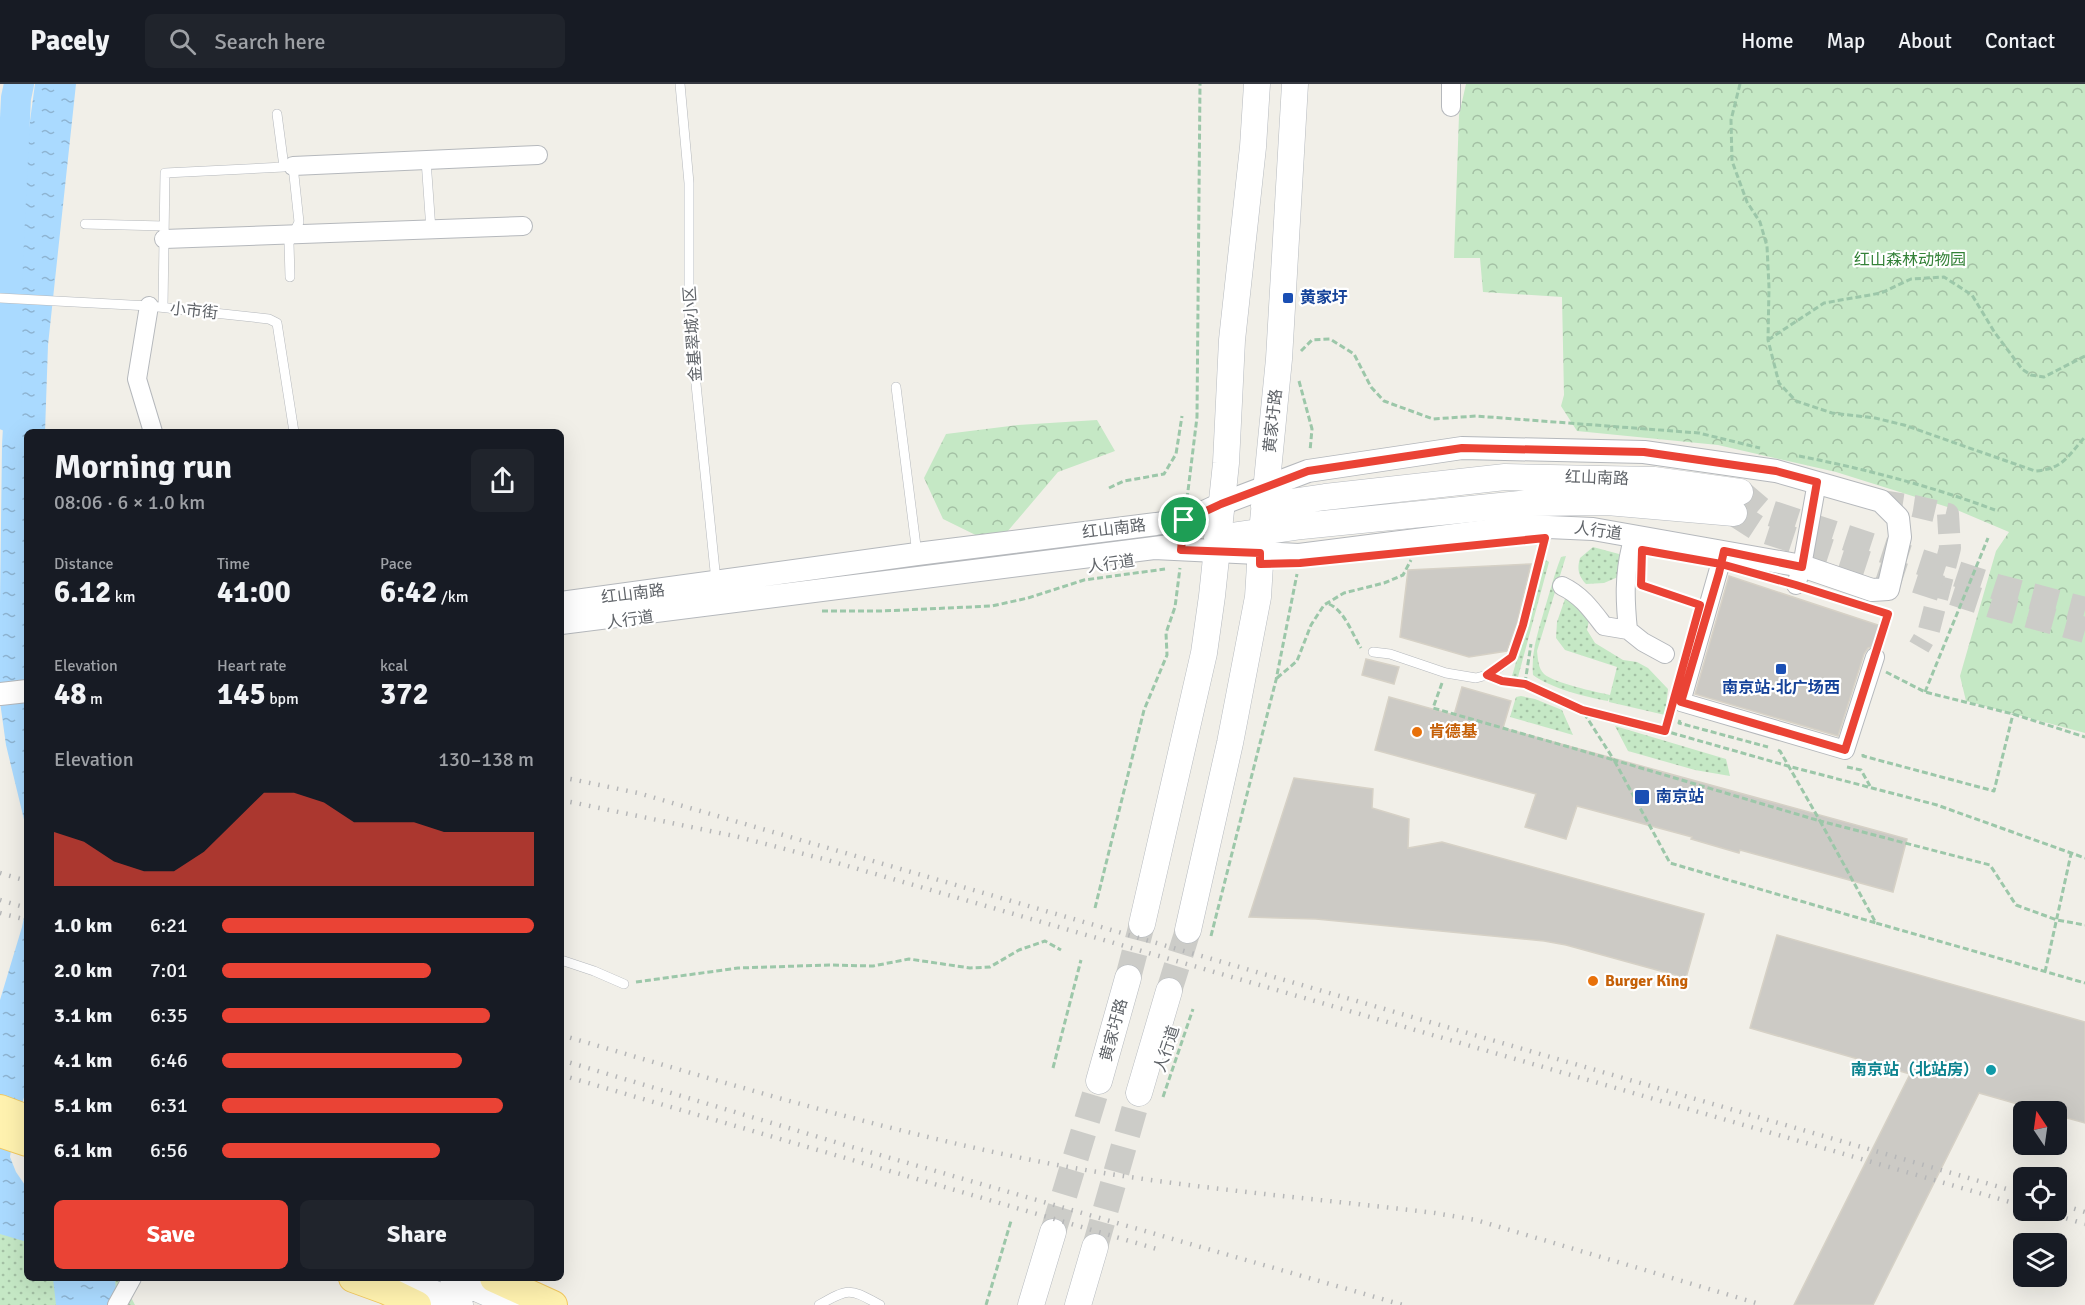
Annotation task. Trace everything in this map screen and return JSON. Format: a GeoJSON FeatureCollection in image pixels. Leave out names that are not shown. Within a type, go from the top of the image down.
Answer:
{"type":"FeatureCollection","features":[{"type":"Feature","properties":{"kind":"main road"},"geometry":{"type":"LineString","coordinates":[[1142,924],[1204,653],[1226,463],[1232,340],[1253,147],[1257,84]]}},
{"type":"Feature","properties":{"kind":"main road","name":"黄家圩路"},"geometry":{"type":"LineString","coordinates":[[1188,930],[1230,743],[1258,597],[1265,497],[1280,358],[1295,84]]}},
{"type":"Feature","properties":{"kind":"main road","name":"红山南路"},"geometry":{"type":"LineString","coordinates":[[1218,527],[1261,542],[1439,510],[1530,502],[1737,502],[1654,480],[1505,477],[1325,497],[1265,497]]}},
{"type":"Feature","properties":{"kind":"main road","name":"黄家圩路"},"geometry":{"type":"LineString","coordinates":[[1100,1081],[1128,978]]}},
{"type":"Feature","properties":{"kind":"main road"},"geometry":{"type":"LineString","coordinates":[[1151,1095],[1169,991]]}},
{"type":"Feature","properties":{"kind":"main road"},"geometry":{"type":"LineString","coordinates":[[0,1109],[24,1118]]}},
{"type":"Feature","properties":{"kind":"main road"},"geometry":{"type":"LineString","coordinates":[[0,1133],[24,1141]]}},
{"type":"Feature","properties":{"kind":"main road"},"geometry":{"type":"LineString","coordinates":[[1031,1305],[1053,1232]]}},
{"type":"Feature","properties":{"kind":"main road"},"geometry":{"type":"LineString","coordinates":[[1078,1305],[1095,1247]]}},
{"type":"Feature","properties":{"kind":"main road"},"geometry":{"type":"LineString","coordinates":[[361,1281],[417,1305]]}},
{"type":"Feature","properties":{"kind":"main road"},"geometry":{"type":"LineString","coordinates":[[405,1281],[460,1305]]}},
{"type":"Feature","properties":{"kind":"main road"},"geometry":{"type":"LineString","coordinates":[[460,1281],[515,1305]]}},
{"type":"Feature","properties":{"kind":"main road"},"geometry":{"type":"LineString","coordinates":[[501,1281],[553,1305]]}},
{"type":"Feature","properties":{"kind":"street"},"geometry":{"type":"LineString","coordinates":[[1451,84],[1451,107]]}},
{"type":"Feature","properties":{"kind":"street"},"geometry":{"type":"LineString","coordinates":[[289,167],[538,155]]}},
{"type":"Feature","properties":{"kind":"street"},"geometry":{"type":"LineString","coordinates":[[164,232],[431,230],[523,226]]}},
{"type":"Feature","properties":{"kind":"street"},"geometry":{"type":"LineString","coordinates":[[152,429],[137,379],[156,307]]}},
{"type":"Feature","properties":{"kind":"street"},"geometry":{"type":"LineString","coordinates":[[1261,542],[1299,555],[1526,526],[1593,529],[1724,551],[1799,576],[1872,590],[1888,589],[1900,537],[1898,518],[1881,501],[1776,471],[1644,452],[1462,448],[1308,471],[1265,497]]}},
{"type":"Feature","properties":{"kind":"street"},"geometry":{"type":"LineString","coordinates":[[1799,576],[1817,482]]}},
{"type":"Feature","properties":{"kind":"street","name":"红山南路"},"geometry":{"type":"LineString","coordinates":[[564,623],[1154,549],[1218,527],[1265,497]]}},
{"type":"Feature","properties":{"kind":"street","name":"红山南路"},"geometry":{"type":"LineString","coordinates":[[564,603],[1187,519],[1218,527]]}},
{"type":"Feature","properties":{"kind":"street"},"geometry":{"type":"LineString","coordinates":[[1154,549],[1175,560],[1218,527]]}},
{"type":"Feature","properties":{"kind":"street"},"geometry":{"type":"LineString","coordinates":[[1628,630],[1624,598],[1625,570],[1631,547],[1651,538]]}},
{"type":"Feature","properties":{"kind":"street"},"geometry":{"type":"LineString","coordinates":[[1724,551],[1681,702],[1845,750],[1875,657]]}},
{"type":"Feature","properties":{"kind":"street"},"geometry":{"type":"LineString","coordinates":[[1562,586],[1587,603],[1604,626],[1628,630],[1643,642],[1665,654]]}},
{"type":"Feature","properties":{"kind":"street"},"geometry":{"type":"LineString","coordinates":[[0,680],[24,678]]}},
{"type":"Feature","properties":{"kind":"street"},"geometry":{"type":"LineString","coordinates":[[0,694],[24,691]]}},
{"type":"Feature","properties":{"kind":"street"},"geometry":{"type":"LineString","coordinates":[[117,1305],[130,1281]]}},
{"type":"Feature","properties":{"kind":"lane","name":"金基翠城小区"},"geometry":{"type":"LineString","coordinates":[[680,84],[689,183],[688,315],[716,583]]}},
{"type":"Feature","properties":{"kind":"lane"},"geometry":{"type":"LineString","coordinates":[[277,114],[299,222],[289,243],[290,277]]}},
{"type":"Feature","properties":{"kind":"lane"},"geometry":{"type":"LineString","coordinates":[[426,160],[431,230]]}},
{"type":"Feature","properties":{"kind":"lane"},"geometry":{"type":"LineString","coordinates":[[156,307],[164,232],[165,173],[289,167]]}},
{"type":"Feature","properties":{"kind":"lane"},"geometry":{"type":"LineString","coordinates":[[85,224],[164,232]]}},
{"type":"Feature","properties":{"kind":"lane","name":"小市街"},"geometry":{"type":"LineString","coordinates":[[0,298],[156,307],[269,319],[277,323],[294,429]]}},
{"type":"Feature","properties":{"kind":"lane"},"geometry":{"type":"LineString","coordinates":[[896,387],[918,554]]}},
{"type":"Feature","properties":{"kind":"lane"},"geometry":{"type":"LineString","coordinates":[[1373,652],[1390,654],[1446,674],[1476,678],[1487,675],[1512,657],[1523,625],[1545,538],[1556,528]]}},
{"type":"Feature","properties":{"kind":"lane"},"geometry":{"type":"LineString","coordinates":[[564,961],[624,984]]}},
{"type":"Feature","properties":{"kind":"lane"},"geometry":{"type":"LineString","coordinates":[[819,1305],[847,1291],[856,1292],[880,1305]]}},
{"type":"Feature","properties":{"kind":"path"},"geometry":{"type":"LineString","coordinates":[[1187,519],[1197,417],[1200,84]]}},
{"type":"Feature","properties":{"kind":"path"},"geometry":{"type":"LineString","coordinates":[[1740,84],[1731,120],[1732,161],[1748,202],[1760,222],[1767,246],[1768,340],[1779,383],[1796,401],[1832,413],[1875,418],[1904,425],[2035,471],[2051,470],[2057,466],[2085,437]]}},
{"type":"Feature","properties":{"kind":"path"},"geometry":{"type":"LineString","coordinates":[[1768,340],[1824,303],[1881,292],[1911,279],[1944,277],[1972,295],[2002,342],[2022,369],[2031,375],[2044,377],[2085,356]]}},
{"type":"Feature","properties":{"kind":"path"},"geometry":{"type":"LineString","coordinates":[[1109,488],[1124,481],[1164,474],[1176,454],[1182,416]]}},
{"type":"Feature","properties":{"kind":"path"},"geometry":{"type":"LineString","coordinates":[[1925,692],[1988,538]]}},
{"type":"Feature","properties":{"kind":"path"},"geometry":{"type":"LineString","coordinates":[[1276,680],[1297,661],[1311,626],[1324,605],[1344,593],[1374,586],[1402,575],[1407,564],[1415,556]]}},
{"type":"Feature","properties":{"kind":"path"},"geometry":{"type":"LineString","coordinates":[[1095,908],[1144,710],[1167,655],[1166,633],[1175,607],[1175,560]]}},
{"type":"Feature","properties":{"kind":"path","name":"人行道"},"geometry":{"type":"LineString","coordinates":[[817,611],[881,611],[992,606],[1084,579],[1175,560]]}},
{"type":"Feature","properties":{"kind":"path"},"geometry":{"type":"LineString","coordinates":[[1641,585],[1700,605]]}},
{"type":"Feature","properties":{"kind":"path"},"geometry":{"type":"LineString","coordinates":[[1329,604],[1349,626],[1365,653],[1373,652]]}},
{"type":"Feature","properties":{"kind":"path"},"geometry":{"type":"LineString","coordinates":[[1867,608],[1888,614],[1875,657],[1883,671],[1925,692],[2013,714],[2085,736]]}},
{"type":"Feature","properties":{"kind":"path"},"geometry":{"type":"LineString","coordinates":[[1446,674],[1433,708],[1820,821],[1990,865],[2016,905],[2057,920],[2085,925]]}},
{"type":"Feature","properties":{"kind":"path"},"geometry":{"type":"LineString","coordinates":[[1487,675],[1502,681],[1525,684],[1582,710],[1937,805],[2085,858]]}},
{"type":"Feature","properties":{"kind":"path"},"geometry":{"type":"LineString","coordinates":[[1665,731],[1671,708]]}},
{"type":"Feature","properties":{"kind":"path"},"geometry":{"type":"LineString","coordinates":[[1582,710],[1614,760],[1670,862],[2085,983]]}},
{"type":"Feature","properties":{"kind":"path"},"geometry":{"type":"LineString","coordinates":[[1865,745],[1863,756],[1994,791],[2013,714]]}},
{"type":"Feature","properties":{"kind":"path"},"geometry":{"type":"LineString","coordinates":[[1709,731],[1780,750],[1876,923]]}},
{"type":"Feature","properties":{"kind":"path"},"geometry":{"type":"LineString","coordinates":[[1844,766],[1861,770],[1871,788]]}},
{"type":"Feature","properties":{"kind":"path"},"geometry":{"type":"LineString","coordinates":[[2045,972],[2071,854]]}},
{"type":"Feature","properties":{"kind":"path"},"geometry":{"type":"LineString","coordinates":[[624,984],[738,968],[873,966],[909,959],[970,968],[990,967],[1045,940],[1061,950]]}},
{"type":"Feature","properties":{"kind":"path"},"geometry":{"type":"LineString","coordinates":[[1053,1068],[1081,960]]}},
{"type":"Feature","properties":{"kind":"path","name":"人行道"},"geometry":{"type":"LineString","coordinates":[[1151,1095],[1193,1009]]}},
{"type":"Feature","properties":{"kind":"path"},"geometry":{"type":"LineString","coordinates":[[986,1305],[1011,1221]]}},
{"type":"Feature","properties":{"kind":"green space","name":"红山森林动物园"},"geometry":{"type":"Polygon","coordinates":[[[1466,84],[2085,84],[2085,733],[1966,701],[1960,676],[1996,551],[2009,532],[1957,510],[1836,472],[1718,445],[1577,431],[1561,406],[1564,395],[1562,297],[1483,292],[1480,258],[1454,258],[1459,115],[1466,84]]]}},
{"type":"Feature","properties":{"kind":"green space"},"geometry":{"type":"Polygon","coordinates":[[[1097,420],[1115,451],[1058,472],[996,545],[943,519],[924,478],[946,434],[1018,425],[1097,420]]]}},
{"type":"Feature","properties":{"kind":"green space"},"geometry":{"type":"Polygon","coordinates":[[[1593,547],[1619,554],[1625,560],[1618,577],[1604,583],[1586,584],[1578,569],[1579,562],[1580,558],[1593,547]]]}},
{"type":"Feature","properties":{"kind":"green space"},"geometry":{"type":"Polygon","coordinates":[[[1566,556],[1537,651],[1542,672],[1566,684],[1610,695],[1617,667],[1565,650],[1556,638],[1557,622],[1566,596],[1590,616],[1587,630],[1595,643],[1623,660],[1637,662],[1648,668],[1668,689],[1665,715],[1609,702],[1609,698],[1608,701],[1569,691],[1533,675],[1534,650],[1539,627],[1561,557],[1566,556]]]}},
{"type":"Feature","properties":{"kind":"green space"},"geometry":{"type":"Polygon","coordinates":[[[1546,560],[1549,562],[1518,677],[1512,676],[1546,560]]]}},
{"type":"Feature","properties":{"kind":"green space"},"geometry":{"type":"Polygon","coordinates":[[[1521,696],[1562,710],[1573,735],[1510,717],[1516,697],[1521,696]]]}},
{"type":"Feature","properties":{"kind":"green space"},"geometry":{"type":"Polygon","coordinates":[[[1615,726],[1726,759],[1730,776],[1695,770],[1628,751],[1615,726]]]}},
{"type":"Feature","properties":{"kind":"green space"},"geometry":{"type":"Polygon","coordinates":[[[0,1179],[24,1186],[24,1281],[123,1281],[135,1305],[0,1305],[0,1179]]]}},
{"type":"Feature","properties":{"kind":"water"},"geometry":{"type":"Polygon","coordinates":[[[35,84],[76,84],[48,345],[45,429],[24,429],[24,820],[6,745],[0,702],[2,445],[13,246],[35,84]]]}},
{"type":"Feature","properties":{"kind":"water"},"geometry":{"type":"Polygon","coordinates":[[[24,917],[24,1097],[14,1128],[10,1157],[24,1184],[24,1241],[0,1234],[0,1000],[24,917]]]}},
{"type":"Feature","properties":{"kind":"water"},"geometry":{"type":"Polygon","coordinates":[[[53,1281],[115,1281],[117,1305],[56,1305],[53,1281]]]}},
{"type":"Feature","properties":{"kind":"building"},"geometry":{"type":"Polygon","coordinates":[[[1531,564],[1517,623],[1507,651],[1469,657],[1400,637],[1408,570],[1531,564]]]}},
{"type":"Feature","properties":{"kind":"building","name":"南京站·北广场西"},"geometry":{"type":"Polygon","coordinates":[[[1729,576],[1884,627],[1878,646],[1868,648],[1864,654],[1838,736],[1695,694],[1729,576]]]}},
{"type":"Feature","properties":{"kind":"building"},"geometry":{"type":"Polygon","coordinates":[[[1366,659],[1399,667],[1394,684],[1362,675],[1366,659]]]}},
{"type":"Feature","properties":{"kind":"building"},"geometry":{"type":"Polygon","coordinates":[[[1462,687],[1511,701],[1503,728],[1907,839],[1893,892],[1740,850],[1739,853],[1691,839],[1692,837],[1577,806],[1566,839],[1525,827],[1536,794],[1375,750],[1389,697],[1454,715],[1462,687]]]}},
{"type":"Feature","properties":{"kind":"building"},"geometry":{"type":"Polygon","coordinates":[[[1294,778],[1373,789],[1372,808],[1409,819],[1408,848],[1442,842],[1704,914],[1686,978],[1544,941],[1316,919],[1249,917],[1294,778]]]}},
{"type":"Feature","properties":{"kind":"building","name":"南京站（北站房）"},"geometry":{"type":"Polygon","coordinates":[[[1777,935],[2085,1022],[2085,1123],[2067,1118],[2067,1101],[2013,1103],[1979,1093],[1873,1305],[1794,1305],[1910,1074],[1750,1028],[1777,935]]]}},
{"type":"Feature","properties":{"kind":"waterway"},"geometry":{"type":"LineString","coordinates":[[7,416],[5,320],[16,98],[19,84]]}},
{"type":"Feature","properties":{"kind":"tunnel"},"geometry":{"type":"LineString","coordinates":[[1740,492],[1761,510],[1997,587],[2085,610]]}},
{"type":"Feature","properties":{"kind":"tunnel"},"geometry":{"type":"LineString","coordinates":[[1881,501],[1948,514],[1950,548],[1929,630],[1919,647]]}},
{"type":"Feature","properties":{"kind":"tunnel"},"geometry":{"type":"LineString","coordinates":[[1734,513],[1757,528],[1992,605],[2085,630]]}},
{"type":"Feature","properties":{"kind":"tunnel"},"geometry":{"type":"LineString","coordinates":[[1128,978],[1142,924]]}},
{"type":"Feature","properties":{"kind":"tunnel"},"geometry":{"type":"LineString","coordinates":[[1169,991],[1188,930]]}},
{"type":"Feature","properties":{"kind":"tunnel"},"geometry":{"type":"LineString","coordinates":[[1053,1232],[1099,1081]]}},
{"type":"Feature","properties":{"kind":"tunnel"},"geometry":{"type":"LineString","coordinates":[[1095,1247],[1139,1093]]}},
{"type":"Feature","properties":{"kind":"railway"},"geometry":{"type":"LineString","coordinates":[[564,778],[638,793],[2013,1191]]}},
{"type":"Feature","properties":{"kind":"railway"},"geometry":{"type":"LineString","coordinates":[[564,801],[739,837],[827,860],[2013,1203]]}},
{"type":"Feature","properties":{"kind":"railway"},"geometry":{"type":"LineString","coordinates":[[0,873],[24,880]]}},
{"type":"Feature","properties":{"kind":"railway"},"geometry":{"type":"LineString","coordinates":[[0,900],[24,907]]}},
{"type":"Feature","properties":{"kind":"railway"},"geometry":{"type":"LineString","coordinates":[[0,913],[24,919]]}},
{"type":"Feature","properties":{"kind":"railway"},"geometry":{"type":"LineString","coordinates":[[564,1036],[845,1116],[1017,1157],[1121,1176],[1435,1213],[1476,1220],[1763,1305]]}},
{"type":"Feature","properties":{"kind":"railway"},"geometry":{"type":"LineString","coordinates":[[564,1061],[852,1147],[1403,1305]]}},
{"type":"Feature","properties":{"kind":"railway"},"geometry":{"type":"LineString","coordinates":[[564,1076],[1157,1249]]}},
{"type":"Feature","properties":{"kind":"railway"},"geometry":{"type":"LineString","coordinates":[[2067,1206],[2085,1212]]}},
{"type":"Feature","properties":{"kind":"railway"},"geometry":{"type":"LineString","coordinates":[[2067,1219],[2085,1224]]}},
{"type":"Feature","properties":{"kind":"place","name":"黄家圩"},"geometry":{"type":"Point","coordinates":[1288,298]}},
{"type":"Feature","properties":{"kind":"place","name":"南京站·北广场西"},"geometry":{"type":"Point","coordinates":[1781,669]}},
{"type":"Feature","properties":{"kind":"place","name":"肯德基"},"geometry":{"type":"Point","coordinates":[1417,732]}},
{"type":"Feature","properties":{"kind":"place","name":"南京站"},"geometry":{"type":"Point","coordinates":[1642,797]}},
{"type":"Feature","properties":{"kind":"place","name":"Burger King"},"geometry":{"type":"Point","coordinates":[1593,981]}},
{"type":"Feature","properties":{"kind":"place","name":"南京站（北站房）"},"geometry":{"type":"Point","coordinates":[1991,1070]}},
{"type":"Feature","properties":{"kind":"route"},"geometry":{"type":"LineString","coordinates":[[1184,520],[1181,550],[1260,553],[1260,564],[1300,563],[1545,538],[1523,625],[1512,657],[1487,675],[1502,681],[1525,684],[1582,710],[1665,731],[1700,605],[1641,585],[1642,550],[1721,564],[1888,614],[1845,750],[1681,702],[1719,573],[1721,564],[1724,551],[1802,567],[1817,482],[1776,471],[1644,452],[1462,448],[1308,471],[1184,520]]}}]}
